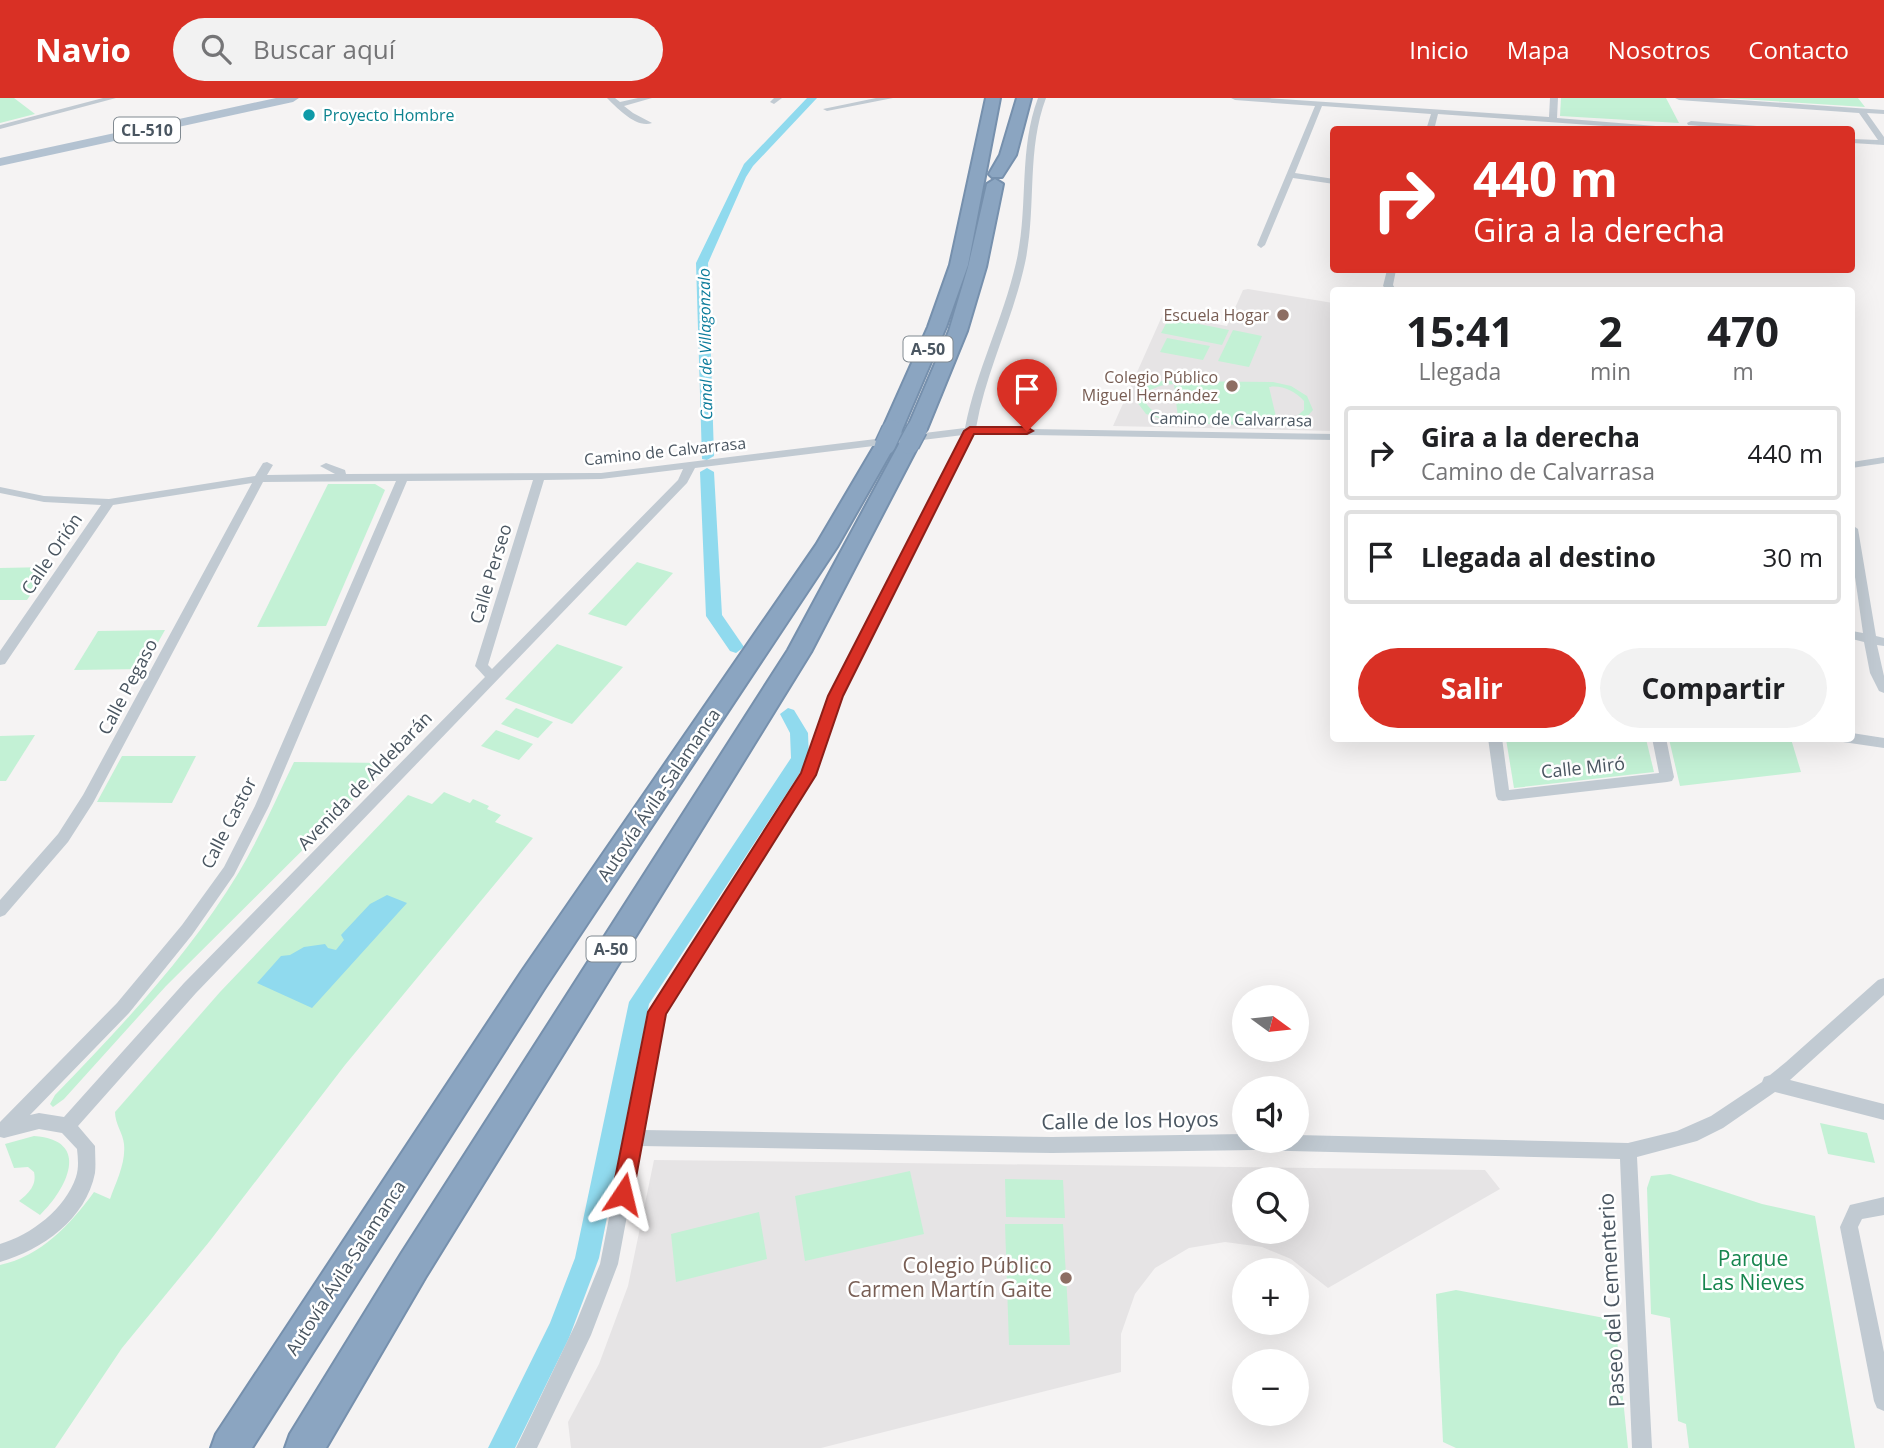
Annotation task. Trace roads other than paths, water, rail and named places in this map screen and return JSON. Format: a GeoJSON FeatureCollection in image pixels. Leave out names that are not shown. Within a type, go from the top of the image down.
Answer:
{"type":"FeatureCollection","features":[{"type":"Feature","properties":{"kind":"highway"},"geometry":{"type":"LineString","coordinates":[[980,98],[979,136],[982,158]]}},
{"type":"Feature","properties":{"kind":"highway","name":"Autovía Ávila-Salamanca"},"geometry":{"type":"LineString","coordinates":[[230,1448],[533,980],[901,437],[959,265],[993,98]]}},
{"type":"Feature","properties":{"kind":"highway","name":"Autovía Ávila-Salamanca"},"geometry":{"type":"LineString","coordinates":[[304,1448],[412,1266],[799,652],[901,437],[958,331],[977,267],[997,174],[1009,98]]}},
{"type":"Feature","properties":{"kind":"highway"},"geometry":{"type":"LineString","coordinates":[[997,174],[1008,155],[1024,98]]}},
{"type":"Feature","properties":{"kind":"main road","name":"CL-510"},"geometry":{"type":"LineString","coordinates":[[0,162],[293,98]]}},
{"type":"Feature","properties":{"kind":"street"},"geometry":{"type":"LineString","coordinates":[[0,127],[112,98]]}},
{"type":"Feature","properties":{"kind":"street"},"geometry":{"type":"LineString","coordinates":[[611,98],[636,119],[648,123]]}},
{"type":"Feature","properties":{"kind":"street"},"geometry":{"type":"LineString","coordinates":[[618,105],[648,98]]}},
{"type":"Feature","properties":{"kind":"street"},"geometry":{"type":"LineString","coordinates":[[827,109],[889,98]]}},
{"type":"Feature","properties":{"kind":"street"},"geometry":{"type":"LineString","coordinates":[[526,1448],[584,1328],[609,1264],[657,1012],[808,775],[835,696],[970,431],[980,384],[1009,310],[1025,239],[1033,129],[1042,98]]}},
{"type":"Feature","properties":{"kind":"street"},"geometry":{"type":"LineString","coordinates":[[1234,98],[1553,120],[1763,104],[1880,112]]}},
{"type":"Feature","properties":{"kind":"street"},"geometry":{"type":"LineString","coordinates":[[1553,120],[1554,98]]}},
{"type":"Feature","properties":{"kind":"street"},"geometry":{"type":"LineString","coordinates":[[1866,98],[1880,112]]}},
{"type":"Feature","properties":{"kind":"street"},"geometry":{"type":"LineString","coordinates":[[1261,245],[1318,104]]}},
{"type":"Feature","properties":{"kind":"street"},"geometry":{"type":"LineString","coordinates":[[1763,104],[1778,126]]}},
{"type":"Feature","properties":{"kind":"street"},"geometry":{"type":"LineString","coordinates":[[1861,110],[1883,140]]}},
{"type":"Feature","properties":{"kind":"street"},"geometry":{"type":"LineString","coordinates":[[1682,111],[1764,126]]}},
{"type":"Feature","properties":{"kind":"street"},"geometry":{"type":"LineString","coordinates":[[1682,111],[1697,126]]}},
{"type":"Feature","properties":{"kind":"street"},"geometry":{"type":"LineString","coordinates":[[1431,126],[1435,112]]}},
{"type":"Feature","properties":{"kind":"street"},"geometry":{"type":"LineString","coordinates":[[1855,135],[1883,140]]}},
{"type":"Feature","properties":{"kind":"street"},"geometry":{"type":"LineString","coordinates":[[1855,141],[1883,140]]}},
{"type":"Feature","properties":{"kind":"street"},"geometry":{"type":"LineString","coordinates":[[1289,175],[1330,181]]}},
{"type":"Feature","properties":{"kind":"street","name":"Camino de Calvarrasa"},"geometry":{"type":"LineString","coordinates":[[0,490],[44,499],[109,502],[259,480],[601,476],[970,431],[1330,437]]}},
{"type":"Feature","properties":{"kind":"street"},"geometry":{"type":"LineString","coordinates":[[1855,465],[1882,462]]}},
{"type":"Feature","properties":{"kind":"street","name":"Calle Pegaso"},"geometry":{"type":"LineString","coordinates":[[0,911],[63,838],[88,799],[267,466]]}},
{"type":"Feature","properties":{"kind":"street"},"geometry":{"type":"LineString","coordinates":[[326,466],[341,472],[340,478]]}},
{"type":"Feature","properties":{"kind":"street","name":"Avenida de Aldebarán"},"geometry":{"type":"LineString","coordinates":[[67,1126],[190,988],[683,481],[691,466]]}},
{"type":"Feature","properties":{"kind":"street","name":"Calle Perseo"},"geometry":{"type":"LineString","coordinates":[[493,677],[481,666],[540,476]]}},
{"type":"Feature","properties":{"kind":"street","name":"Calle Castor"},"geometry":{"type":"LineString","coordinates":[[2,1132],[123,1008],[187,930],[229,871],[262,807],[403,478]]}},
{"type":"Feature","properties":{"kind":"street","name":"Calle Orión"},"geometry":{"type":"LineString","coordinates":[[0,660],[109,502]]}},
{"type":"Feature","properties":{"kind":"street"},"geometry":{"type":"LineString","coordinates":[[1855,546],[1877,641],[1875,673],[1884,688]]}},
{"type":"Feature","properties":{"kind":"street"},"geometry":{"type":"LineString","coordinates":[[1855,636],[1877,641]]}},
{"type":"Feature","properties":{"kind":"street"},"geometry":{"type":"LineString","coordinates":[[1855,740],[1884,743]]}},
{"type":"Feature","properties":{"kind":"street","name":"Calle Miró"},"geometry":{"type":"LineString","coordinates":[[1496,742],[1503,796],[1667,777],[1660,742]]}},
{"type":"Feature","properties":{"kind":"street","name":"Calle de los Hoyos"},"geometry":{"type":"LineString","coordinates":[[633,1138],[1052,1145],[1254,1142],[1629,1151],[1687,1137],[1717,1123],[1777,1079],[1884,985]]}},
{"type":"Feature","properties":{"kind":"street"},"geometry":{"type":"LineString","coordinates":[[1777,1079],[1793,1089],[1884,1112]]}},
{"type":"Feature","properties":{"kind":"street"},"geometry":{"type":"LineString","coordinates":[[0,1253],[9,1251],[47,1228],[64,1213],[85,1177],[86,1146],[67,1126],[39,1122],[2,1132]]}},
{"type":"Feature","properties":{"kind":"street","name":"Paseo del Cementerio"},"geometry":{"type":"LineString","coordinates":[[1629,1151],[1633,1293],[1642,1448]]}},
{"type":"Feature","properties":{"kind":"street"},"geometry":{"type":"LineString","coordinates":[[1884,1206],[1856,1211],[1849,1227],[1882,1379],[1884,1401]]}},
{"type":"Feature","properties":{"kind":"water"},"geometry":{"type":"Polygon","coordinates":[[[387,895],[407,903],[312,1008],[257,983],[281,956],[290,955],[304,947],[325,944],[336,950],[344,940],[341,935],[370,904],[387,895]]]}},
{"type":"Feature","properties":{"kind":"waterway","name":"Canal de Villagonzalo"},"geometry":{"type":"LineString","coordinates":[[707,456],[702,263],[749,164],[812,98]]}},
{"type":"Feature","properties":{"kind":"waterway","name":"Canal de Villagonzalo"},"geometry":{"type":"LineString","coordinates":[[707,472],[714,616],[736,647]]}},
{"type":"Feature","properties":{"kind":"waterway","name":"Canal de Villagonzalo"},"geometry":{"type":"LineString","coordinates":[[501,1448],[560,1329],[587,1258],[639,1002],[800,759],[799,733],[788,714]]}},
{"type":"Feature","properties":{"kind":"place","name":"Proyecto Hombre"},"geometry":{"type":"Point","coordinates":[309,115]}},
{"type":"Feature","properties":{"kind":"place","name":"Escuela Hogar"},"geometry":{"type":"Point","coordinates":[1283,315]}},
{"type":"Feature","properties":{"kind":"place","name":"Colegio Público Miguel Hernández"},"geometry":{"type":"Point","coordinates":[1232,386]}},
{"type":"Feature","properties":{"kind":"place","name":"Colegio Público Carmen Martín Gaite"},"geometry":{"type":"Point","coordinates":[1066,1278]}},
{"type":"Feature","properties":{"kind":"park label","name":"Parque Las Nieves"},"geometry":{"type":"Point","coordinates":[1753,1271]}}]}
